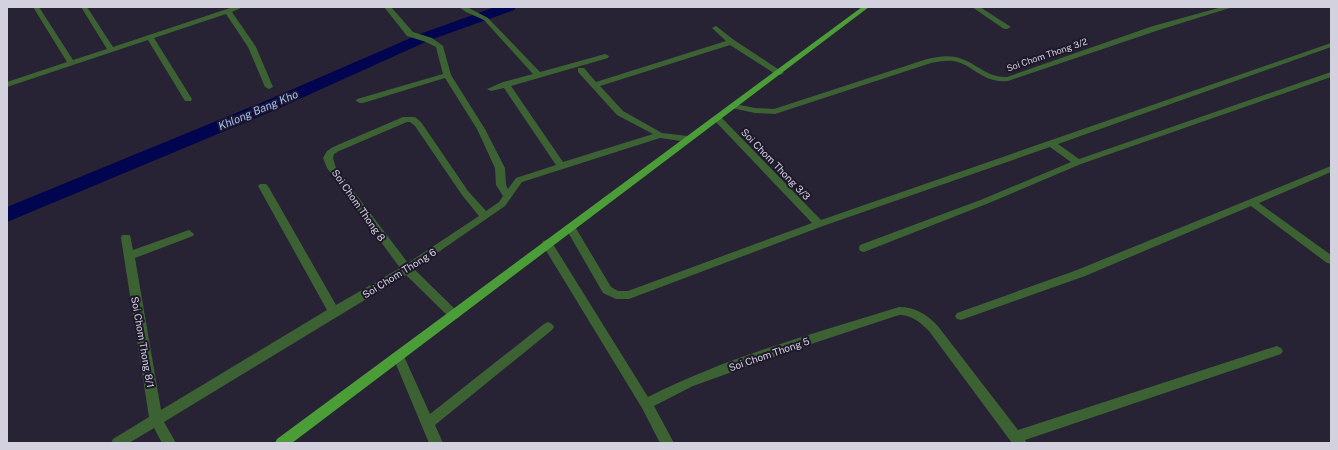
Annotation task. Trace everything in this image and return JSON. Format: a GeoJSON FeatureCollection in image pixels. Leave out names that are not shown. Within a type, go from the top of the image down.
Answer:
{"type":"FeatureCollection","features":[{"type":"Feature","properties":{"kind":"main road"},"geometry":{"type":"LineString","coordinates":[[282,443],[547,244],[780,73],[866,7]]}},
{"type":"Feature","properties":{"kind":"street"},"geometry":{"type":"LineString","coordinates":[[36,7],[70,63]]}},
{"type":"Feature","properties":{"kind":"street"},"geometry":{"type":"LineString","coordinates":[[84,7],[111,50]]}},
{"type":"Feature","properties":{"kind":"street"},"geometry":{"type":"LineString","coordinates":[[7,85],[240,7]]}},
{"type":"Feature","properties":{"kind":"street"},"geometry":{"type":"LineString","coordinates":[[387,7],[410,34],[429,40],[439,46],[447,74],[481,129],[500,168],[501,185],[508,196]]}},
{"type":"Feature","properties":{"kind":"street"},"geometry":{"type":"LineString","coordinates":[[462,7],[469,12],[479,14],[486,19],[538,75]]}},
{"type":"Feature","properties":{"kind":"street"},"geometry":{"type":"LineString","coordinates":[[975,7],[1008,27]]}},
{"type":"Feature","properties":{"kind":"street","name":"Soi Chom Thong 3/2"},"geometry":{"type":"LineString","coordinates":[[735,106],[752,111],[775,111],[930,61],[957,60],[986,76],[999,80],[1008,79],[1156,28],[1230,7]]}},
{"type":"Feature","properties":{"kind":"street"},"geometry":{"type":"LineString","coordinates":[[228,11],[252,47],[269,87]]}},
{"type":"Feature","properties":{"kind":"street"},"geometry":{"type":"LineString","coordinates":[[716,28],[731,42],[780,73]]}},
{"type":"Feature","properties":{"kind":"street"},"geometry":{"type":"LineString","coordinates":[[150,38],[188,98]]}},
{"type":"Feature","properties":{"kind":"street"},"geometry":{"type":"LineString","coordinates":[[596,85],[731,42]]}},
{"type":"Feature","properties":{"kind":"street"},"geometry":{"type":"LineString","coordinates":[[570,227],[607,290],[616,295],[629,295],[819,224],[1051,144],[1331,44]]}},
{"type":"Feature","properties":{"kind":"street"},"geometry":{"type":"LineString","coordinates":[[491,89],[605,56]]}},
{"type":"Feature","properties":{"kind":"street"},"geometry":{"type":"LineString","coordinates":[[581,70],[620,113],[660,135]]}},
{"type":"Feature","properties":{"kind":"street"},"geometry":{"type":"LineString","coordinates":[[360,101],[447,74]]}},
{"type":"Feature","properties":{"kind":"street"},"geometry":{"type":"LineString","coordinates":[[864,248],[986,201],[1078,162],[1331,74]]}},
{"type":"Feature","properties":{"kind":"street"},"geometry":{"type":"LineString","coordinates":[[506,84],[561,166]]}},
{"type":"Feature","properties":{"kind":"street","name":"Soi Chom Thong 3/3"},"geometry":{"type":"LineString","coordinates":[[717,118],[819,224]]}},
{"type":"Feature","properties":{"kind":"street","name":"Soi Chom Thong 8"},"geometry":{"type":"LineString","coordinates":[[454,315],[407,269],[378,232],[332,168],[328,158],[330,153],[336,149],[406,119],[412,119],[418,124],[465,193],[485,217]]}},
{"type":"Feature","properties":{"kind":"street","name":"Soi Chom Thong 6"},"geometry":{"type":"LineString","coordinates":[[118,443],[407,269],[502,204],[519,180],[660,135],[688,140]]}},
{"type":"Feature","properties":{"kind":"street"},"geometry":{"type":"LineString","coordinates":[[1051,144],[1078,162]]}},
{"type":"Feature","properties":{"kind":"street"},"geometry":{"type":"LineString","coordinates":[[961,316],[1081,273],[1253,203],[1331,169]]}},
{"type":"Feature","properties":{"kind":"street"},"geometry":{"type":"LineString","coordinates":[[263,186],[334,312]]}},
{"type":"Feature","properties":{"kind":"street"},"geometry":{"type":"LineString","coordinates":[[1253,203],[1331,260]]}},
{"type":"Feature","properties":{"kind":"street"},"geometry":{"type":"LineString","coordinates":[[129,256],[189,234]]}},
{"type":"Feature","properties":{"kind":"street","name":"Soi Chom Thong 8/1"},"geometry":{"type":"LineString","coordinates":[[126,238],[156,419],[169,443]]}},
{"type":"Feature","properties":{"kind":"street"},"geometry":{"type":"LineString","coordinates":[[547,244],[646,404],[667,443]]}},
{"type":"Feature","properties":{"kind":"street","name":"Soi Chom Thong 5"},"geometry":{"type":"LineString","coordinates":[[646,404],[689,382],[793,345],[899,311],[907,311],[923,318],[947,345],[1018,440]]}},
{"type":"Feature","properties":{"kind":"street"},"geometry":{"type":"LineString","coordinates":[[428,423],[548,327]]}},
{"type":"Feature","properties":{"kind":"street"},"geometry":{"type":"LineString","coordinates":[[1018,440],[1277,351]]}},
{"type":"Feature","properties":{"kind":"street"},"geometry":{"type":"LineString","coordinates":[[399,356],[436,443]]}},
{"type":"Feature","properties":{"kind":"waterway","name":"Khlong Bang Kho"},"geometry":{"type":"LineString","coordinates":[[7,215],[269,106],[425,37],[509,7]]}}]}
